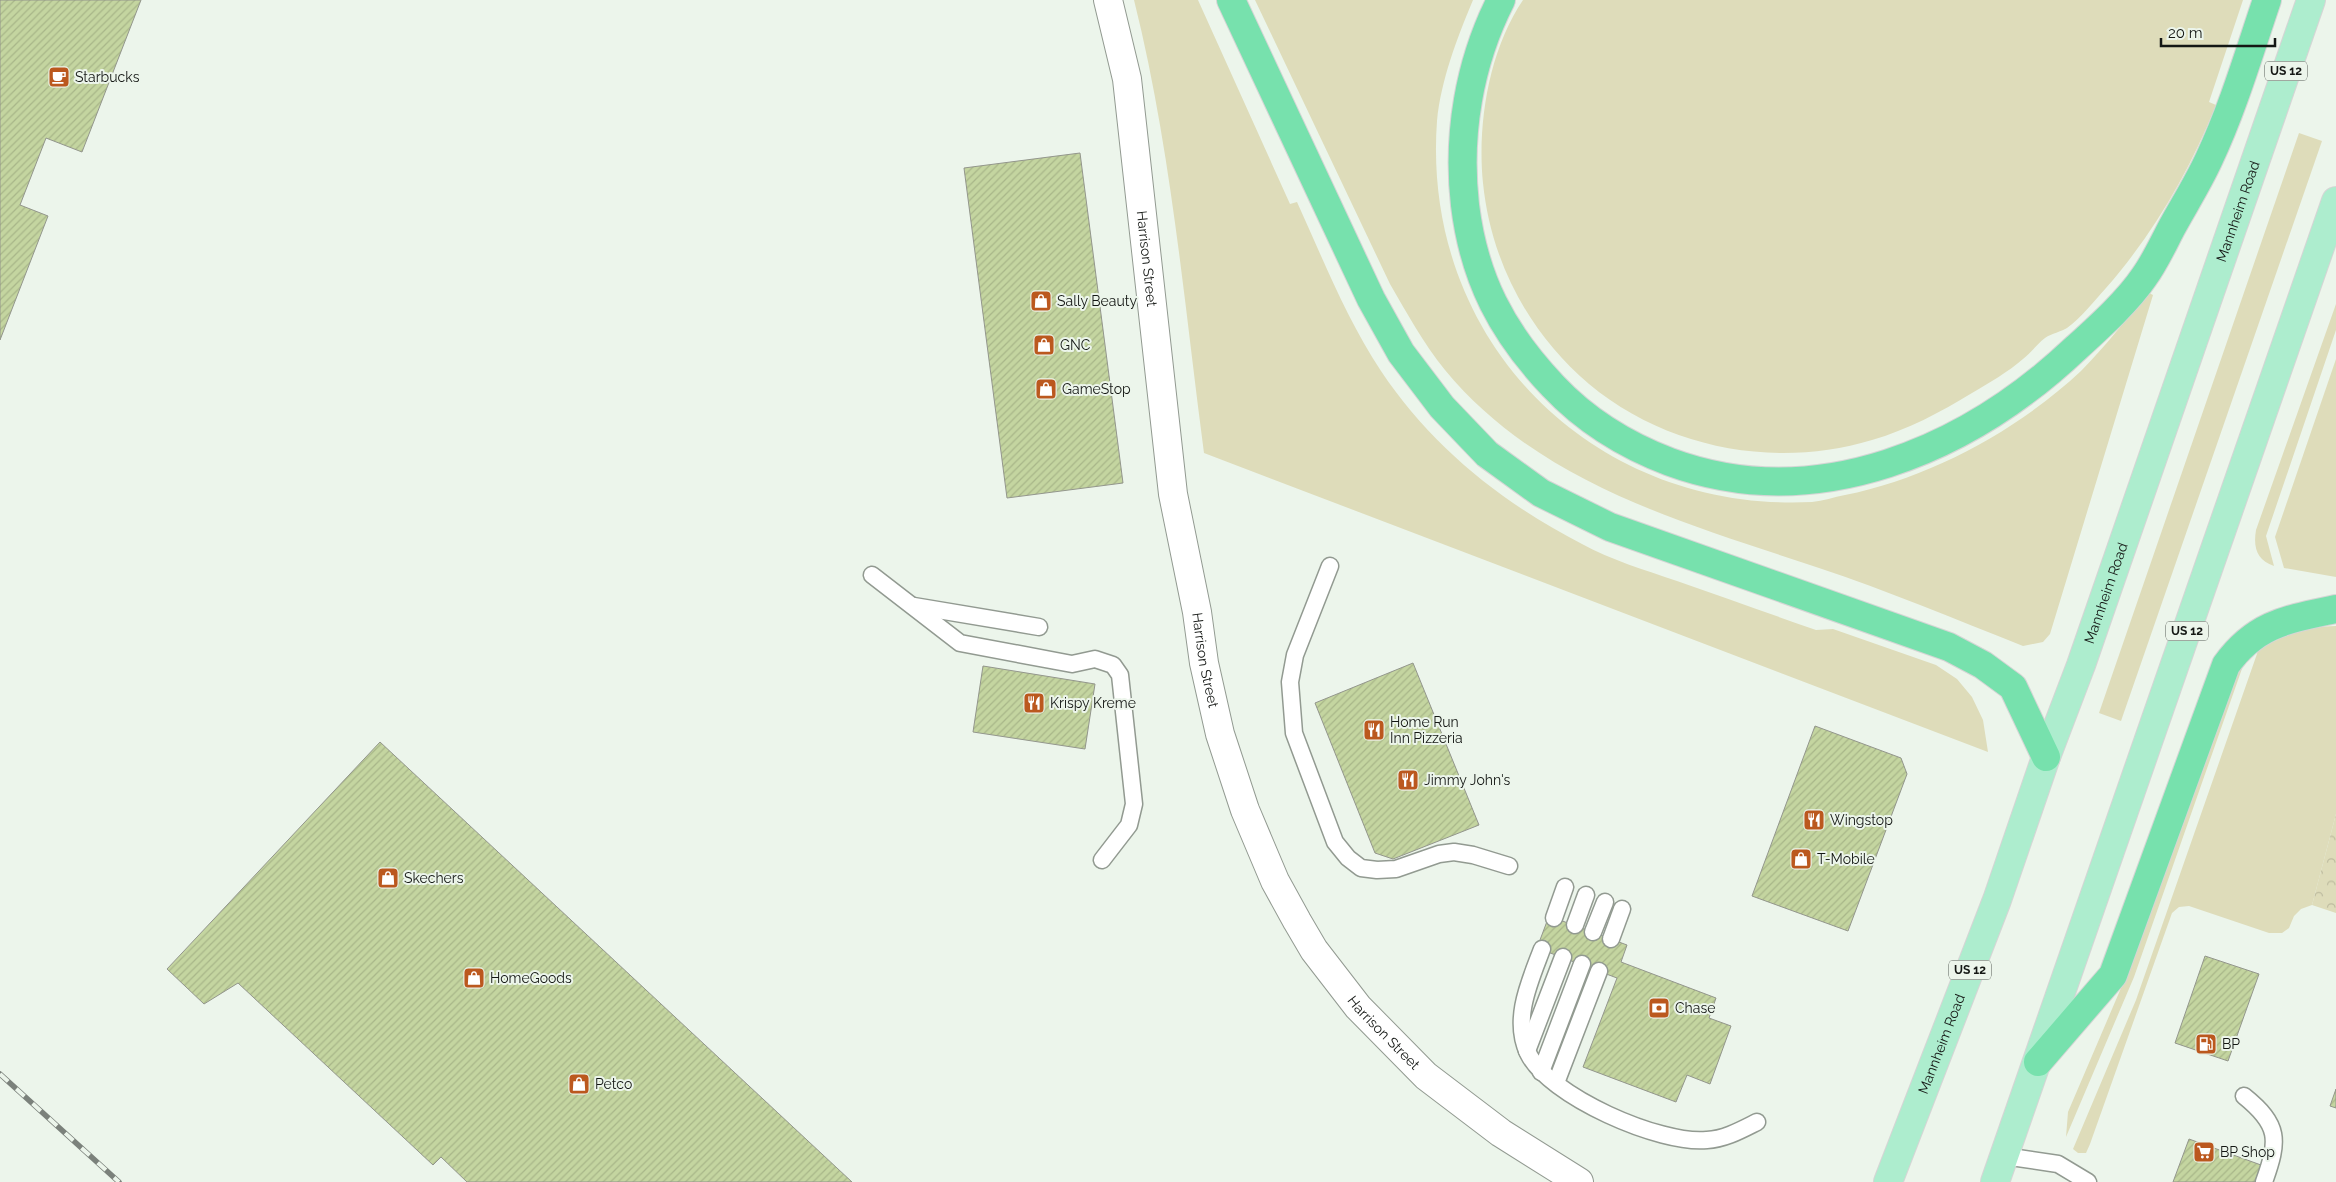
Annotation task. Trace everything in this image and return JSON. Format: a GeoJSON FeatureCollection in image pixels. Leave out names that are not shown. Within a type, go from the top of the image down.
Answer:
{"type":"FeatureCollection","features":[{"type":"Feature","properties":{"kind":"highway"},"geometry":{"type":"LineString","coordinates":[[1231,0],[1371,299],[1401,353],[1442,407],[1487,454],[1542,493],[1610,527],[1949,647],[1983,664],[2013,686],[2046,757]]}},
{"type":"Feature","properties":{"kind":"highway"},"geometry":{"type":"LineString","coordinates":[[1501,0],[1488,25],[1474,70],[1464,125],[1463,185],[1471,245],[1481,279],[1500,318],[1534,366],[1568,402],[1606,432],[1652,455],[1695,471],[1743,480],[1782,482],[1829,477],[1877,467],[1933,447],[1985,419],[2048,374],[2100,326],[2144,278],[2209,160],[2267,0]]}},
{"type":"Feature","properties":{"kind":"highway"},"geometry":{"type":"LineString","coordinates":[[2038,1062],[2113,975],[2226,665],[2235,652],[2258,633],[2278,622],[2336,609]]}},
{"type":"Feature","properties":{"kind":"main road","name":"Harrison Street"},"geometry":{"type":"LineString","coordinates":[[1108,0],[1127,78],[1173,494],[1197,612],[1204,664],[1216,717],[1245,810],[1275,881],[1297,922],[1314,950],[1358,1007],[1426,1076],[1501,1133],[1579,1182]]}},
{"type":"Feature","properties":{"kind":"main road","name":"Mannheim Road"},"geometry":{"type":"LineString","coordinates":[[1888,1182],[1993,909],[2046,757],[2081,666],[2311,0]]}},
{"type":"Feature","properties":{"kind":"main road","name":"US 12"},"geometry":{"type":"LineString","coordinates":[[1995,1182],[2336,201]]}},
{"type":"Feature","properties":{"kind":"lane"},"geometry":{"type":"LineString","coordinates":[[1330,566],[1295,655],[1290,682],[1294,733],[1335,842],[1348,858],[1361,868],[1377,870],[1396,869],[1439,854],[1454,852],[1473,855],[1509,866]]}},
{"type":"Feature","properties":{"kind":"lane"},"geometry":{"type":"LineString","coordinates":[[872,575],[960,643],[1072,664],[1095,659],[1113,665],[1120,675],[1134,804],[1129,825],[1102,860]]}},
{"type":"Feature","properties":{"kind":"lane"},"geometry":{"type":"LineString","coordinates":[[912,605],[1040,627]]}},
{"type":"Feature","properties":{"kind":"lane"},"geometry":{"type":"LineString","coordinates":[[1554,918],[1565,887]]}},
{"type":"Feature","properties":{"kind":"lane"},"geometry":{"type":"LineString","coordinates":[[1575,925],[1586,895]]}},
{"type":"Feature","properties":{"kind":"lane"},"geometry":{"type":"LineString","coordinates":[[1593,932],[1605,902]]}},
{"type":"Feature","properties":{"kind":"lane"},"geometry":{"type":"LineString","coordinates":[[1611,939],[1622,909]]}},
{"type":"Feature","properties":{"kind":"lane"},"geometry":{"type":"LineString","coordinates":[[1542,950],[1523,1002],[1522,1028],[1527,1051],[1541,1072],[1585,1104],[1608,1115],[1676,1140],[1715,1139],[1731,1135],[1757,1122]]}},
{"type":"Feature","properties":{"kind":"lane"},"geometry":{"type":"LineString","coordinates":[[1527,1051],[1563,957]]}},
{"type":"Feature","properties":{"kind":"lane"},"geometry":{"type":"LineString","coordinates":[[1541,1072],[1582,964]]}},
{"type":"Feature","properties":{"kind":"lane"},"geometry":{"type":"LineString","coordinates":[[1556,1083],[1599,971]]}},
{"type":"Feature","properties":{"kind":"lane"},"geometry":{"type":"LineString","coordinates":[[2244,1096],[2270,1121],[2274,1146],[2264,1182]]}},
{"type":"Feature","properties":{"kind":"lane"},"geometry":{"type":"LineString","coordinates":[[2004,1156],[2058,1164],[2088,1182]]}},
{"type":"Feature","properties":{"kind":"green space"},"geometry":{"type":"Polygon","coordinates":[[[1134,0],[1198,0],[1290,204],[1297,202],[1336,288],[1368,351],[1401,398],[1445,448],[1496,491],[1524,510],[1552,528],[1605,555],[1816,630],[1833,629],[1936,665],[1957,679],[1972,697],[1983,720],[1988,752],[1204,453],[1167,169],[1158,112],[1134,0]]]}},
{"type":"Feature","properties":{"kind":"green space"},"geometry":{"type":"Polygon","coordinates":[[[1255,0],[1473,0],[1446,75],[1437,121],[1439,201],[1458,274],[1491,341],[1536,398],[1592,444],[1658,478],[1732,498],[1812,502],[1877,487],[1909,477],[1971,449],[2030,413],[2081,371],[2149,293],[2153,295],[2050,634],[2043,642],[2023,646],[1870,586],[1667,516],[1617,495],[1569,471],[1524,443],[1483,409],[1445,370],[1416,328],[1390,284],[1255,0]]]}},
{"type":"Feature","properties":{"kind":"green space"},"geometry":{"type":"Polygon","coordinates":[[[1523,0],[2243,0],[2209,102],[2216,105],[2182,178],[2140,246],[2083,314],[2067,328],[2045,338],[2026,357],[2005,373],[1924,420],[1872,440],[1835,449],[1798,453],[1761,452],[1724,447],[1688,438],[1653,424],[1620,406],[1589,384],[1548,342],[1531,319],[1516,294],[1494,241],[1487,212],[1482,160],[1484,112],[1494,64],[1511,20],[1523,0]]]}},
{"type":"Feature","properties":{"kind":"green space"},"geometry":{"type":"Polygon","coordinates":[[[2299,133],[2322,141],[2121,721],[2099,713],[2299,133]]]}},
{"type":"Feature","properties":{"kind":"green space"},"geometry":{"type":"Polygon","coordinates":[[[2336,304],[2336,330],[2266,536],[2274,566],[2260,557],[2255,542],[2256,530],[2336,304]]]}},
{"type":"Feature","properties":{"kind":"green space"},"geometry":{"type":"Polygon","coordinates":[[[2336,359],[2336,577],[2284,568],[2275,537],[2336,359]]]}},
{"type":"Feature","properties":{"kind":"green space"},"geometry":{"type":"Polygon","coordinates":[[[2336,626],[2336,814],[2312,905],[2301,909],[2294,916],[2289,928],[2282,933],[2269,933],[2189,906],[2179,907],[2172,913],[2090,1144],[2086,1153],[2078,1153],[2073,1149],[2136,1000],[2258,651],[2285,636],[2305,630],[2336,626]]]}},
{"type":"Feature","properties":{"kind":"green space"},"geometry":{"type":"Polygon","coordinates":[[[2245,660],[2134,977],[2066,1137],[2068,1112],[2124,981],[2227,681],[2245,660]]]}},
{"type":"Feature","properties":{"kind":"green space"},"geometry":{"type":"Polygon","coordinates":[[[2336,814],[2336,913],[2312,905],[2336,814]]]}},
{"type":"Feature","properties":{"kind":"building"},"geometry":{"type":"Polygon","coordinates":[[[0,0],[141,0],[82,152],[46,138],[20,205],[48,216],[0,340],[0,0]]]}},
{"type":"Feature","properties":{"kind":"building"},"geometry":{"type":"Polygon","coordinates":[[[1080,153],[1123,483],[1007,498],[964,168],[1080,153]]]}},
{"type":"Feature","properties":{"kind":"building"},"geometry":{"type":"Polygon","coordinates":[[[1413,663],[1479,825],[1393,859],[1375,853],[1315,703],[1413,663]]]}},
{"type":"Feature","properties":{"kind":"building"},"geometry":{"type":"Polygon","coordinates":[[[983,666],[1095,684],[1085,749],[973,732],[983,666]]]}},
{"type":"Feature","properties":{"kind":"building"},"geometry":{"type":"Polygon","coordinates":[[[1815,726],[1901,758],[1907,774],[1848,931],[1752,896],[1815,726]]]}},
{"type":"Feature","properties":{"kind":"building"},"geometry":{"type":"Polygon","coordinates":[[[380,742],[852,1182],[467,1182],[441,1157],[433,1165],[238,983],[204,1004],[167,969],[380,742]]]}},
{"type":"Feature","properties":{"kind":"building","name":"Chase"},"geometry":{"type":"Polygon","coordinates":[[[1549,916],[1627,945],[1621,962],[1716,998],[1709,1018],[1731,1026],[1710,1084],[1687,1075],[1676,1102],[1583,1067],[1617,978],[1537,948],[1549,916]]]}},
{"type":"Feature","properties":{"kind":"building"},"geometry":{"type":"Polygon","coordinates":[[[2205,956],[2259,974],[2228,1061],[2175,1043],[2205,956]]]}},
{"type":"Feature","properties":{"kind":"building"},"geometry":{"type":"Polygon","coordinates":[[[2336,1089],[2336,1108],[2330,1106],[2336,1089]]]}},
{"type":"Feature","properties":{"kind":"building","name":"BP Shop"},"geometry":{"type":"Polygon","coordinates":[[[2189,1139],[2261,1165],[2255,1182],[2173,1182],[2189,1139]]]}},
{"type":"Feature","properties":{"kind":"railway"},"geometry":{"type":"LineString","coordinates":[[0,1074],[119,1182]]}},
{"type":"Feature","properties":{"kind":"place","name":"Starbucks"},"geometry":{"type":"Point","coordinates":[59,77]}},
{"type":"Feature","properties":{"kind":"place","name":"Sally Beauty"},"geometry":{"type":"Point","coordinates":[1041,301]}},
{"type":"Feature","properties":{"kind":"place","name":"GNC"},"geometry":{"type":"Point","coordinates":[1044,345]}},
{"type":"Feature","properties":{"kind":"place","name":"GameStop"},"geometry":{"type":"Point","coordinates":[1046,389]}},
{"type":"Feature","properties":{"kind":"place","name":"Krispy Kreme"},"geometry":{"type":"Point","coordinates":[1034,703]}},
{"type":"Feature","properties":{"kind":"place","name":"Home Run Inn Pizzeria"},"geometry":{"type":"Point","coordinates":[1374,730]}},
{"type":"Feature","properties":{"kind":"place","name":"Jimmy John's"},"geometry":{"type":"Point","coordinates":[1408,780]}},
{"type":"Feature","properties":{"kind":"place","name":"Wingstop"},"geometry":{"type":"Point","coordinates":[1814,820]}},
{"type":"Feature","properties":{"kind":"place","name":"T-Mobile"},"geometry":{"type":"Point","coordinates":[1801,859]}},
{"type":"Feature","properties":{"kind":"place","name":"Skechers"},"geometry":{"type":"Point","coordinates":[388,878]}},
{"type":"Feature","properties":{"kind":"place","name":"HomeGoods"},"geometry":{"type":"Point","coordinates":[474,978]}},
{"type":"Feature","properties":{"kind":"place","name":"Chase"},"geometry":{"type":"Point","coordinates":[1659,1008]}},
{"type":"Feature","properties":{"kind":"place","name":"BP"},"geometry":{"type":"Point","coordinates":[2206,1044]}},
{"type":"Feature","properties":{"kind":"place","name":"Petco"},"geometry":{"type":"Point","coordinates":[579,1084]}},
{"type":"Feature","properties":{"kind":"place","name":"BP Shop"},"geometry":{"type":"Point","coordinates":[2204,1152]}}]}
